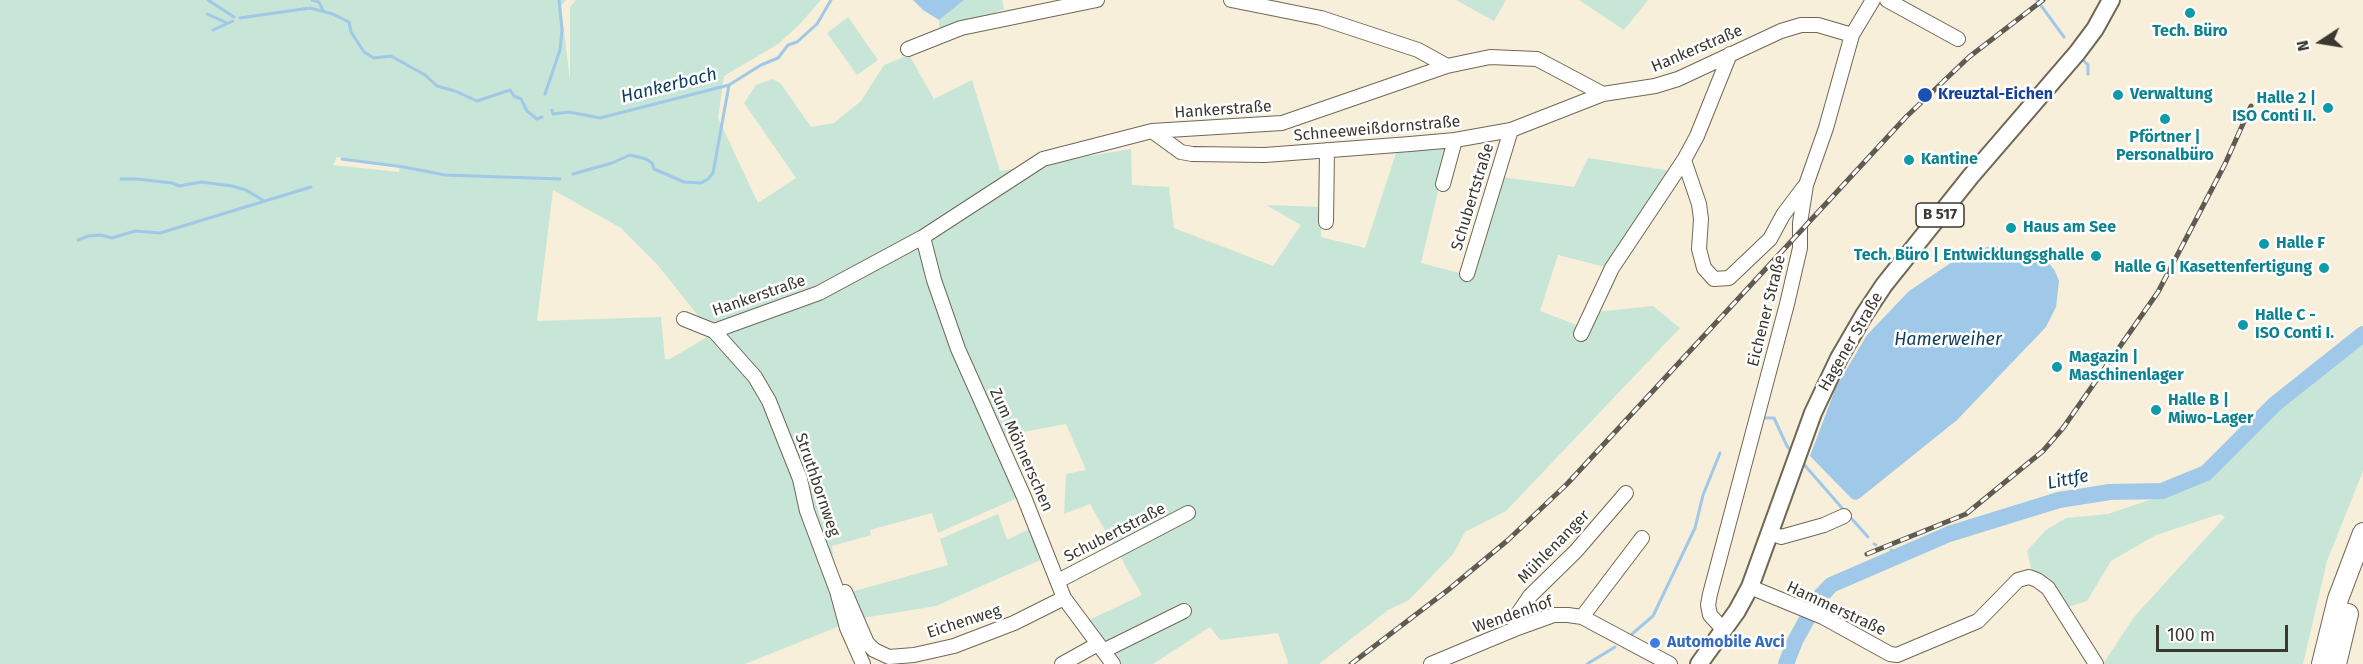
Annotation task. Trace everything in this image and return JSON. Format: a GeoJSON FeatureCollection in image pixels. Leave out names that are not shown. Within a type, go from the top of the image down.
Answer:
{"type":"FeatureCollection","features":[{"type":"Feature","properties":{"kind":"highway"},"geometry":{"type":"LineString","coordinates":[[2322,664],[2338,599],[2363,533]]}},
{"type":"Feature","properties":{"kind":"highway"},"geometry":{"type":"LineString","coordinates":[[2336,664],[2351,603],[2363,572]]}},
{"type":"Feature","properties":{"kind":"main road","name":"Hagener Straße"},"geometry":{"type":"LineString","coordinates":[[1699,664],[1750,587],[1797,456],[1828,379],[1871,303],[1971,177],[2077,53],[2095,29],[2111,0]]}},
{"type":"Feature","properties":{"kind":"street"},"geometry":{"type":"LineString","coordinates":[[908,49],[961,28],[1097,0]]}},
{"type":"Feature","properties":{"kind":"street"},"geometry":{"type":"LineString","coordinates":[[1231,0],[1321,18],[1418,50],[1447,66]]}},
{"type":"Feature","properties":{"kind":"street","name":"Eichener Straße"},"geometry":{"type":"LineString","coordinates":[[1723,629],[1710,615],[1710,594],[1787,304],[1800,248],[1800,223],[1806,184],[1826,128],[1852,35],[1873,0]]}},
{"type":"Feature","properties":{"kind":"street"},"geometry":{"type":"LineString","coordinates":[[1887,0],[1958,39]]}},
{"type":"Feature","properties":{"kind":"street","name":"Hankerstraße"},"geometry":{"type":"LineString","coordinates":[[684,319],[714,331],[819,292],[922,237],[1043,159],[1152,132],[1282,123],[1447,66],[1490,57],[1537,59],[1604,94],[1655,86],[1678,79],[1781,31],[1801,25],[1818,25],[1852,35]]}},
{"type":"Feature","properties":{"kind":"street"},"geometry":{"type":"LineString","coordinates":[[1581,334],[1612,268],[1684,160],[1697,136],[1730,54]]}},
{"type":"Feature","properties":{"kind":"street","name":"Schneeweißdornstraße"},"geometry":{"type":"LineString","coordinates":[[1152,132],[1181,152],[1192,154],[1264,155],[1455,140],[1511,130],[1604,94]]}},
{"type":"Feature","properties":{"kind":"street","name":"Schubertstraße"},"geometry":{"type":"LineString","coordinates":[[1467,274],[1511,130]]}},
{"type":"Feature","properties":{"kind":"street"},"geometry":{"type":"LineString","coordinates":[[1443,184],[1455,140]]}},
{"type":"Feature","properties":{"kind":"street"},"geometry":{"type":"LineString","coordinates":[[1326,222],[1327,150]]}},
{"type":"Feature","properties":{"kind":"street"},"geometry":{"type":"LineString","coordinates":[[1684,160],[1700,209],[1699,249],[1704,268],[1714,279],[1729,278],[1770,239],[1783,215],[1806,184]]}},
{"type":"Feature","properties":{"kind":"street","name":"Zum Möhnerschen"},"geometry":{"type":"LineString","coordinates":[[922,237],[958,349],[1024,497],[1064,598],[1113,664]]}},
{"type":"Feature","properties":{"kind":"street","name":"Struthbornweg"},"geometry":{"type":"LineString","coordinates":[[714,331],[755,377],[769,401],[800,479],[807,511],[837,591],[847,628],[863,664]]}},
{"type":"Feature","properties":{"kind":"street","name":"Mühlenanger"},"geometry":{"type":"LineString","coordinates":[[1515,629],[1515,618],[1530,596],[1576,551],[1626,493]]}},
{"type":"Feature","properties":{"kind":"street","name":"Schubertstraße"},"geometry":{"type":"LineString","coordinates":[[1058,581],[1188,513]]}},
{"type":"Feature","properties":{"kind":"street"},"geometry":{"type":"LineString","coordinates":[[1770,533],[1781,537],[1824,525],[1844,516]]}},
{"type":"Feature","properties":{"kind":"street"},"geometry":{"type":"LineString","coordinates":[[1582,617],[1642,538]]}},
{"type":"Feature","properties":{"kind":"street","name":"Hammerstraße"},"geometry":{"type":"LineString","coordinates":[[1750,587],[1823,617],[1890,654],[1897,655],[1978,621],[2018,580],[2029,577],[2048,588],[2098,663]]}},
{"type":"Feature","properties":{"kind":"street","name":"Eichenweg"},"geometry":{"type":"LineString","coordinates":[[837,591],[843,589],[867,642],[874,651],[889,657],[914,655],[954,646],[1014,623],[1064,598]]}},
{"type":"Feature","properties":{"kind":"street"},"geometry":{"type":"LineString","coordinates":[[1062,664],[1184,611]]}},
{"type":"Feature","properties":{"kind":"street","name":"Wendenhof"},"geometry":{"type":"LineString","coordinates":[[1431,664],[1554,615],[1582,617],[1670,664]]}},
{"type":"Feature","properties":{"kind":"green space"},"geometry":{"type":"Polygon","coordinates":[[[0,0],[566,0],[561,6],[570,80],[570,7],[576,0],[821,0],[778,44],[724,76],[718,118],[758,203],[796,178],[744,103],[756,85],[773,79],[781,84],[811,127],[834,123],[861,101],[884,65],[909,55],[934,99],[972,80],[1000,171],[1131,149],[1132,185],[1169,187],[1174,228],[1273,266],[1301,225],[1266,205],[1322,207],[1321,237],[1365,248],[1397,150],[1449,145],[1421,263],[1471,276],[1502,177],[1574,187],[1588,158],[1671,171],[1605,267],[1558,255],[1540,311],[1587,329],[1595,312],[1653,306],[1680,328],[1506,511],[1465,532],[1453,554],[1409,600],[1388,610],[1319,664],[1287,664],[1278,633],[1220,640],[1210,627],[1153,664],[1121,664],[1087,621],[1142,595],[1090,504],[1064,514],[1066,474],[1086,470],[1066,424],[1001,436],[962,348],[920,234],[816,288],[715,326],[700,318],[656,263],[621,228],[553,190],[537,321],[661,317],[665,359],[670,359],[707,337],[919,244],[1017,498],[938,533],[932,513],[870,530],[871,535],[832,546],[840,626],[745,664],[0,664],[0,0]],[[337,157],[333,165],[399,172],[400,166],[337,157]]]}},
{"type":"Feature","properties":{"kind":"green space"},"geometry":{"type":"Polygon","coordinates":[[[964,0],[1002,0],[1004,9],[939,34],[939,20],[964,0]]]}},
{"type":"Feature","properties":{"kind":"green space"},"geometry":{"type":"Polygon","coordinates":[[[1456,0],[1506,0],[1494,21],[1456,0]]]}},
{"type":"Feature","properties":{"kind":"green space"},"geometry":{"type":"Polygon","coordinates":[[[1579,0],[1648,0],[1624,30],[1579,0]]]}},
{"type":"Feature","properties":{"kind":"green space"},"geometry":{"type":"Polygon","coordinates":[[[848,17],[878,60],[857,75],[827,33],[848,17]]]}},
{"type":"Feature","properties":{"kind":"green space"},"geometry":{"type":"Polygon","coordinates":[[[2363,338],[2363,471],[2327,561],[2303,664],[2103,664],[2134,617],[2225,517],[2220,514],[2156,535],[2111,561],[2087,601],[2065,608],[2032,571],[2027,551],[2046,530],[2066,518],[2108,514],[2179,490],[2249,421],[2349,351],[2363,338]]]}},
{"type":"Feature","properties":{"kind":"green space"},"geometry":{"type":"Polygon","coordinates":[[[998,514],[1007,540],[1031,528],[1045,558],[936,606],[863,618],[851,592],[948,565],[940,539],[998,514]]]}},
{"type":"Feature","properties":{"kind":"water"},"geometry":{"type":"Polygon","coordinates":[[[913,0],[964,0],[939,20],[923,10],[913,0]]]}},
{"type":"Feature","properties":{"kind":"water","name":"Hamerweiher"},"geometry":{"type":"Polygon","coordinates":[[[1995,246],[2030,253],[2048,262],[2055,271],[2059,281],[2056,307],[2046,327],[1957,420],[1860,498],[1852,499],[1810,456],[1836,387],[1867,335],[1909,291],[1970,250],[1995,246]]]}},
{"type":"Feature","properties":{"kind":"waterway","name":"Hankerbach"},"geometry":{"type":"LineString","coordinates":[[208,0],[234,17]]}},
{"type":"Feature","properties":{"kind":"waterway"},"geometry":{"type":"LineString","coordinates":[[312,0],[319,2],[323,11]]}},
{"type":"Feature","properties":{"kind":"waterway"},"geometry":{"type":"LineString","coordinates":[[545,94],[560,50],[562,30],[559,0]]}},
{"type":"Feature","properties":{"kind":"waterway","name":"Hankerbach"},"geometry":{"type":"LineString","coordinates":[[552,110],[553,114],[569,112],[600,118],[729,85],[761,65],[778,58],[788,45],[797,42],[817,24],[831,0]]}},
{"type":"Feature","properties":{"kind":"waterway","name":"Hankerbach"},"geometry":{"type":"LineString","coordinates":[[2037,0],[2064,37]]}},
{"type":"Feature","properties":{"kind":"waterway","name":"Hankerbach"},"geometry":{"type":"LineString","coordinates":[[240,18],[310,8],[333,14],[349,22],[351,32],[364,52],[374,58],[391,56],[425,75],[437,86],[477,101],[510,90],[514,96],[521,99],[527,111],[537,119],[542,117]]}},
{"type":"Feature","properties":{"kind":"waterway"},"geometry":{"type":"LineString","coordinates":[[207,14],[227,23]]}},
{"type":"Feature","properties":{"kind":"waterway"},"geometry":{"type":"LineString","coordinates":[[213,30],[233,21]]}},
{"type":"Feature","properties":{"kind":"waterway","name":"Hankerbach"},"geometry":{"type":"LineString","coordinates":[[2084,61],[2088,65],[2088,74]]}},
{"type":"Feature","properties":{"kind":"waterway"},"geometry":{"type":"LineString","coordinates":[[573,174],[612,163],[630,155],[646,159],[652,163],[654,169],[684,182],[701,183],[713,173],[729,85]]}},
{"type":"Feature","properties":{"kind":"waterway"},"geometry":{"type":"LineString","coordinates":[[342,159],[445,175],[560,179]]}},
{"type":"Feature","properties":{"kind":"waterway"},"geometry":{"type":"LineString","coordinates":[[121,179],[172,183],[179,186],[201,182],[232,186],[246,190],[264,201]]}},
{"type":"Feature","properties":{"kind":"waterway"},"geometry":{"type":"LineString","coordinates":[[78,240],[101,235],[112,238],[135,231],[160,233],[311,187]]}},
{"type":"Feature","properties":{"kind":"waterway","name":"Littfe"},"geometry":{"type":"LineString","coordinates":[[1786,664],[1795,641],[1818,599],[1831,585],[1949,534],[2059,500],[2110,492],[2162,491],[2206,473],[2275,404],[2363,334]]}},
{"type":"Feature","properties":{"kind":"waterway"},"geometry":{"type":"LineString","coordinates":[[1766,418],[1774,418],[1792,452]]}},
{"type":"Feature","properties":{"kind":"waterway"},"geometry":{"type":"LineString","coordinates":[[1632,634],[1653,616],[1695,528],[1703,495],[1720,453]]}},
{"type":"Feature","properties":{"kind":"waterway"},"geometry":{"type":"LineString","coordinates":[[1801,461],[1842,508]]}},
{"type":"Feature","properties":{"kind":"waterway"},"geometry":{"type":"LineString","coordinates":[[1852,519],[1868,537]]}},
{"type":"Feature","properties":{"kind":"waterway"},"geometry":{"type":"LineString","coordinates":[[1891,550],[1903,554]]}},
{"type":"Feature","properties":{"kind":"waterway"},"geometry":{"type":"LineString","coordinates":[[1587,664],[1615,647]]}},
{"type":"Feature","properties":{"kind":"railway"},"geometry":{"type":"LineString","coordinates":[[1351,664],[1448,590],[1508,540],[1567,484],[1906,117],[1969,57],[2043,0]]}},
{"type":"Feature","properties":{"kind":"railway"},"geometry":{"type":"LineString","coordinates":[[1867,554],[1966,514],[2043,451],[2063,428],[2158,292],[2225,164],[2251,106]]}},
{"type":"Feature","properties":{"kind":"place","name":"Tech. Büro"},"geometry":{"type":"Point","coordinates":[2190,13]}},
{"type":"Feature","properties":{"kind":"place","name":"Kreuztal-Eichen"},"geometry":{"type":"Point","coordinates":[1925,95]}},
{"type":"Feature","properties":{"kind":"place","name":"Verwaltung"},"geometry":{"type":"Point","coordinates":[2118,95]}},
{"type":"Feature","properties":{"kind":"place","name":"Halle 2 | ISO Conti II."},"geometry":{"type":"Point","coordinates":[2328,108]}},
{"type":"Feature","properties":{"kind":"place","name":"Pförtner | Personalbüro"},"geometry":{"type":"Point","coordinates":[2165,119]}},
{"type":"Feature","properties":{"kind":"place","name":"Kantine"},"geometry":{"type":"Point","coordinates":[1909,160]}},
{"type":"Feature","properties":{"kind":"place","name":"Haus am See"},"geometry":{"type":"Point","coordinates":[2011,228]}},
{"type":"Feature","properties":{"kind":"place","name":"Halle F"},"geometry":{"type":"Point","coordinates":[2264,244]}},
{"type":"Feature","properties":{"kind":"place","name":"Tech. Büro | Entwicklungsghalle"},"geometry":{"type":"Point","coordinates":[2096,256]}},
{"type":"Feature","properties":{"kind":"place","name":"Halle G | Kasettenfertigung"},"geometry":{"type":"Point","coordinates":[2324,268]}},
{"type":"Feature","properties":{"kind":"place","name":"Halle C - ISO Conti I."},"geometry":{"type":"Point","coordinates":[2243,325]}},
{"type":"Feature","properties":{"kind":"place","name":"Magazin | Maschinenlager"},"geometry":{"type":"Point","coordinates":[2057,367]}},
{"type":"Feature","properties":{"kind":"place","name":"Halle B | Miwo-Lager"},"geometry":{"type":"Point","coordinates":[2156,410]}},
{"type":"Feature","properties":{"kind":"place","name":"Automobile Avci"},"geometry":{"type":"Point","coordinates":[1655,643]}}]}
